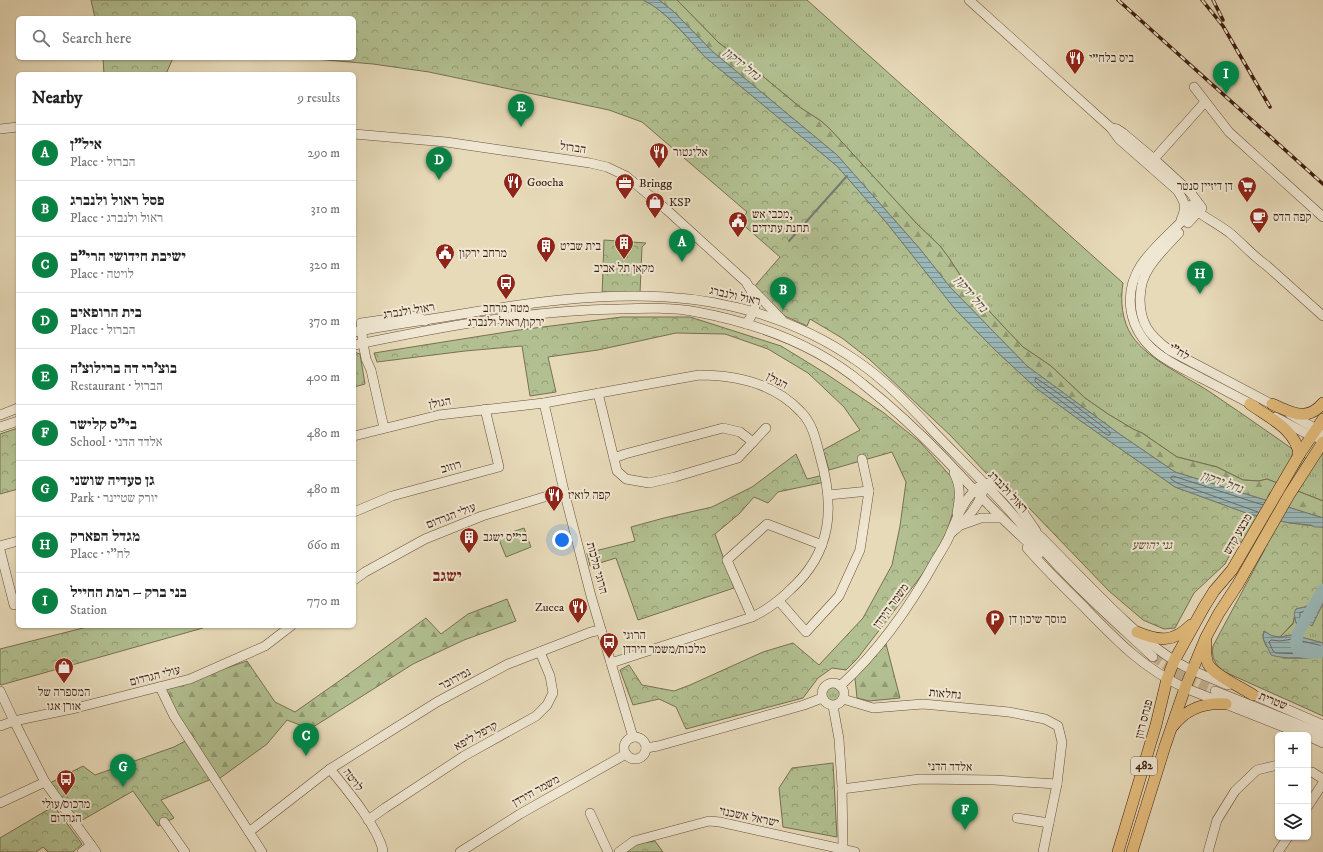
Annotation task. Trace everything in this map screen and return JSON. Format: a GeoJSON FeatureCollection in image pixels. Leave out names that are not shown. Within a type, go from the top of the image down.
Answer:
{"type":"FeatureCollection","features":[{"type":"Feature","properties":{"kind":"main road"},"geometry":{"type":"LineString","coordinates":[[1272,404],[1293,413],[1305,415],[1314,412],[1323,403]]}},
{"type":"Feature","properties":{"kind":"main road"},"geometry":{"type":"LineString","coordinates":[[1250,404],[1290,433],[1296,442],[1299,454]]}},
{"type":"Feature","properties":{"kind":"main road","name":"מבצע קדש"},"geometry":{"type":"LineString","coordinates":[[1174,661],[1196,620],[1214,591],[1232,570],[1299,454],[1318,435],[1323,419]]}},
{"type":"Feature","properties":{"kind":"main road","name":"מבצע קדש"},"geometry":{"type":"LineString","coordinates":[[1192,670],[1206,637],[1219,613],[1289,495],[1323,442]]}},
{"type":"Feature","properties":{"kind":"main road"},"geometry":{"type":"LineString","coordinates":[[1137,632],[1156,639],[1168,639],[1181,634],[1196,620]]}},
{"type":"Feature","properties":{"kind":"main road"},"geometry":{"type":"LineString","coordinates":[[1206,637],[1205,652],[1208,664],[1223,677],[1253,695]]}},
{"type":"Feature","properties":{"kind":"main road","name":"פנחס רוזן"},"geometry":{"type":"LineString","coordinates":[[1118,852],[1156,725],[1167,679],[1174,661]]}},
{"type":"Feature","properties":{"kind":"main road","name":"482"},"geometry":{"type":"LineString","coordinates":[[1132,852],[1170,732],[1192,670]]}},
{"type":"Feature","properties":{"kind":"main road"},"geometry":{"type":"LineString","coordinates":[[1170,732],[1182,716],[1194,709],[1210,704],[1226,704]]}},
{"type":"Feature","properties":{"kind":"street","name":"לח\"י"},"geometry":{"type":"LineString","coordinates":[[969,0],[1111,128],[1119,139],[1177,190],[1185,203],[1184,213],[1176,228]]}},
{"type":"Feature","properties":{"kind":"street"},"geometry":{"type":"LineString","coordinates":[[1194,87],[1229,132],[1323,217]]}},
{"type":"Feature","properties":{"kind":"street"},"geometry":{"type":"LineString","coordinates":[[1144,161],[1147,162],[1154,159],[1205,102]]}},
{"type":"Feature","properties":{"kind":"street"},"geometry":{"type":"LineString","coordinates":[[0,129],[16,127]]}},
{"type":"Feature","properties":{"kind":"street","name":"לח\"י"},"geometry":{"type":"LineString","coordinates":[[1111,128],[1117,129],[1123,133],[1190,192],[1196,207],[1192,220],[1152,264],[1131,292],[1131,312],[1138,331],[1157,353],[1169,361],[1250,404],[1318,435]]}},
{"type":"Feature","properties":{"kind":"street","name":"הברזל"},"geometry":{"type":"LineString","coordinates":[[356,134],[446,142],[590,163],[607,167],[626,176],[667,210],[746,282],[784,322]]}},
{"type":"Feature","properties":{"kind":"street"},"geometry":{"type":"LineString","coordinates":[[1154,159],[1153,166],[1158,174]]}},
{"type":"Feature","properties":{"kind":"street","name":"לח\"י"},"geometry":{"type":"LineString","coordinates":[[1158,174],[1183,193],[1208,218],[1231,234],[1257,259],[1266,265],[1323,316]]}},
{"type":"Feature","properties":{"kind":"street","name":"לח\"י"},"geometry":{"type":"LineString","coordinates":[[1231,234],[1219,218],[1202,208],[1196,207],[1146,259],[1136,275],[1142,315],[1146,327],[1156,339],[1169,350],[1272,404],[1318,435]]}},
{"type":"Feature","properties":{"kind":"street"},"geometry":{"type":"LineString","coordinates":[[1192,220],[1202,217],[1208,218]]}},
{"type":"Feature","properties":{"kind":"street"},"geometry":{"type":"LineString","coordinates":[[746,282],[751,311],[746,324]]}},
{"type":"Feature","properties":{"kind":"street","name":"ראול ולנברג"},"geometry":{"type":"LineString","coordinates":[[358,331],[361,324],[410,316],[416,316],[425,320],[514,305],[568,299],[638,296],[665,296],[729,305],[784,322],[826,342],[858,362],[913,409],[985,484],[1061,570]]}},
{"type":"Feature","properties":{"kind":"street","name":"ראול ולנברג"},"geometry":{"type":"LineString","coordinates":[[362,343],[496,319],[595,309],[660,308],[696,311],[746,324],[791,339],[843,368],[903,419],[946,460],[1017,534],[1061,570],[1153,657]]}},
{"type":"Feature","properties":{"kind":"street"},"geometry":{"type":"LineString","coordinates":[[358,331],[367,362],[371,370],[384,428]]}},
{"type":"Feature","properties":{"kind":"street","name":"הגולן"},"geometry":{"type":"LineString","coordinates":[[356,435],[439,415],[544,403],[699,375],[715,375],[741,379],[762,385],[786,399],[802,412],[811,426],[826,478],[828,495],[827,525],[822,545],[816,560],[804,577],[779,601],[766,610],[611,663]]}},
{"type":"Feature","properties":{"kind":"street"},"geometry":{"type":"LineString","coordinates":[[598,394],[617,471],[626,479],[648,483],[675,477],[738,458],[766,428]]}},
{"type":"Feature","properties":{"kind":"street","name":"הרוגי מלכות"},"geometry":{"type":"LineString","coordinates":[[544,403],[564,491],[601,630],[634,737]]}},
{"type":"Feature","properties":{"kind":"street"},"geometry":{"type":"LineString","coordinates":[[0,415],[16,409]]}},
{"type":"Feature","properties":{"kind":"street","name":"רוזוב"},"geometry":{"type":"LineString","coordinates":[[356,511],[392,496],[499,467],[485,409]]}},
{"type":"Feature","properties":{"kind":"street"},"geometry":{"type":"LineString","coordinates":[[0,427],[16,422]]}},
{"type":"Feature","properties":{"kind":"street"},"geometry":{"type":"LineString","coordinates":[[614,458],[723,428],[740,432],[753,442]]}},
{"type":"Feature","properties":{"kind":"street"},"geometry":{"type":"LineString","coordinates":[[779,601],[806,632],[840,596],[860,550],[869,491],[862,459]]}},
{"type":"Feature","properties":{"kind":"street"},"geometry":{"type":"LineString","coordinates":[[946,460],[959,485],[958,522],[981,518],[1002,518]]}},
{"type":"Feature","properties":{"kind":"street"},"geometry":{"type":"LineString","coordinates":[[985,484],[993,483],[1001,487],[1025,515],[1041,537]]}},
{"type":"Feature","properties":{"kind":"street","name":"משמר הירדן"},"geometry":{"type":"LineString","coordinates":[[958,522],[974,490],[985,484]]}},
{"type":"Feature","properties":{"kind":"street","name":"משמר הירדן"},"geometry":{"type":"LineString","coordinates":[[840,686],[866,660],[898,620],[924,581],[951,532],[981,497],[985,484]]}},
{"type":"Feature","properties":{"kind":"street","name":"עולי הגרדום"},"geometry":{"type":"LineString","coordinates":[[356,579],[365,572],[425,539],[482,516],[564,491]]}},
{"type":"Feature","properties":{"kind":"street"},"geometry":{"type":"LineString","coordinates":[[828,495],[869,491]]}},
{"type":"Feature","properties":{"kind":"street"},"geometry":{"type":"LineString","coordinates":[[1007,508],[1041,537],[1105,603],[1137,632],[1174,661],[1323,725]]}},
{"type":"Feature","properties":{"kind":"street"},"geometry":{"type":"LineString","coordinates":[[752,616],[728,560],[767,524],[822,545]]}},
{"type":"Feature","properties":{"kind":"street"},"geometry":{"type":"LineString","coordinates":[[1017,534],[1031,553],[1123,646],[1147,666],[1167,679],[1185,688],[1296,732]]}},
{"type":"Feature","properties":{"kind":"street"},"geometry":{"type":"LineString","coordinates":[[0,546],[16,542]]}},
{"type":"Feature","properties":{"kind":"street"},"geometry":{"type":"LineString","coordinates":[[0,550],[14,605],[16,604]]}},
{"type":"Feature","properties":{"kind":"street","name":"עולי הגרדום"},"geometry":{"type":"LineString","coordinates":[[0,726],[14,721],[76,708],[190,679],[265,646],[278,630]]}},
{"type":"Feature","properties":{"kind":"street","name":"נמירובר"},"geometry":{"type":"LineString","coordinates":[[330,769],[437,702],[508,664],[601,630]]}},
{"type":"Feature","properties":{"kind":"street","name":"קרפל ליפא"},"geometry":{"type":"LineString","coordinates":[[368,820],[464,756],[536,716],[547,705],[553,693],[550,676],[540,652]]}},
{"type":"Feature","properties":{"kind":"street"},"geometry":{"type":"LineString","coordinates":[[833,683],[840,686],[844,694],[843,699],[838,704],[833,706],[826,703],[822,698],[822,691],[826,685],[833,683]]}},
{"type":"Feature","properties":{"kind":"street"},"geometry":{"type":"LineString","coordinates":[[160,686],[174,716],[262,852]]}},
{"type":"Feature","properties":{"kind":"street","name":"שטרית"},"geometry":{"type":"LineString","coordinates":[[1215,690],[1323,734]]}},
{"type":"Feature","properties":{"kind":"street"},"geometry":{"type":"LineString","coordinates":[[0,691],[45,782],[93,848],[82,852]]}},
{"type":"Feature","properties":{"kind":"street"},"geometry":{"type":"LineString","coordinates":[[646,748],[658,746],[797,707],[822,698]]}},
{"type":"Feature","properties":{"kind":"street","name":"נחלאות"},"geometry":{"type":"LineString","coordinates":[[843,699],[873,708],[922,704],[1009,712],[1045,719],[1058,726],[1062,742],[1057,784]]}},
{"type":"Feature","properties":{"kind":"street"},"geometry":{"type":"LineString","coordinates":[[833,706],[839,738],[843,849]]}},
{"type":"Feature","properties":{"kind":"street"},"geometry":{"type":"LineString","coordinates":[[634,737],[641,738],[644,741],[646,748],[644,754],[639,758],[632,758],[626,754],[624,747],[630,738],[634,737]]}},
{"type":"Feature","properties":{"kind":"street"},"geometry":{"type":"LineString","coordinates":[[1311,737],[1323,743]]}},
{"type":"Feature","properties":{"kind":"street","name":"משמר הירדן"},"geometry":{"type":"LineString","coordinates":[[460,852],[520,814],[626,754]]}},
{"type":"Feature","properties":{"kind":"street"},"geometry":{"type":"LineString","coordinates":[[1208,852],[1217,820],[1235,791],[1257,770],[1275,766]]}},
{"type":"Feature","properties":{"kind":"street","name":"לויטה"},"geometry":{"type":"LineString","coordinates":[[248,832],[330,769],[368,820],[380,839],[383,850],[382,852]]}},
{"type":"Feature","properties":{"kind":"street"},"geometry":{"type":"LineString","coordinates":[[1311,772],[1323,779]]}},
{"type":"Feature","properties":{"kind":"street","name":"אלדד הדני"},"geometry":{"type":"LineString","coordinates":[[842,789],[920,779],[994,780],[1057,784]]}},
{"type":"Feature","properties":{"kind":"street"},"geometry":{"type":"LineString","coordinates":[[0,803],[45,782]]}},
{"type":"Feature","properties":{"kind":"street"},"geometry":{"type":"LineString","coordinates":[[1309,804],[1323,783]]}},
{"type":"Feature","properties":{"kind":"street"},"geometry":{"type":"LineString","coordinates":[[1043,852],[1057,784]]}},
{"type":"Feature","properties":{"kind":"street"},"geometry":{"type":"LineString","coordinates":[[590,813],[608,852]]}},
{"type":"Feature","properties":{"kind":"street"},"geometry":{"type":"LineString","coordinates":[[1017,818],[1049,823]]}},
{"type":"Feature","properties":{"kind":"street","name":"ישראל אשכנזי"},"geometry":{"type":"LineString","coordinates":[[619,852],[634,841],[709,821],[727,823],[855,852]]}},
{"type":"Feature","properties":{"kind":"street"},"geometry":{"type":"LineString","coordinates":[[164,822],[185,852]]}},
{"type":"Feature","properties":{"kind":"street"},"geometry":{"type":"LineString","coordinates":[[1278,852],[1286,840]]}},
{"type":"Feature","properties":{"kind":"green space","name":"גני יהושע"},"geometry":{"type":"Polygon","coordinates":[[[91,0],[643,0],[651,4],[668,18],[705,57],[837,166],[886,222],[955,309],[995,350],[1036,388],[1175,487],[1249,514],[1290,523],[1323,527],[1323,584],[1312,600],[1312,603],[1305,607],[1296,609],[1293,623],[1280,637],[1272,636],[1264,631],[1263,638],[1266,646],[1283,658],[1323,656],[1323,716],[1225,672],[1214,661],[1213,646],[1265,549],[1237,541],[1225,564],[1194,593],[1175,628],[1164,629],[1143,620],[1109,591],[1003,481],[994,476],[988,475],[950,435],[869,359],[842,338],[810,319],[807,326],[778,313],[754,287],[780,257],[740,222],[747,212],[642,122],[609,110],[429,72],[373,64],[326,60],[356,60],[356,16],[95,16],[91,0]]]}},
{"type":"Feature","properties":{"kind":"green space"},"geometry":{"type":"Polygon","coordinates":[[[659,0],[677,0],[719,43],[830,129],[917,224],[940,246],[969,289],[1003,326],[1023,347],[1051,366],[1085,398],[1108,414],[1142,433],[1177,457],[1217,467],[1243,480],[1259,481],[1267,479],[1323,501],[1323,518],[1175,472],[1118,433],[1027,366],[950,287],[920,249],[837,155],[713,52],[674,12],[659,0]]]}},
{"type":"Feature","properties":{"kind":"green space"},"geometry":{"type":"Polygon","coordinates":[[[677,0],[807,0],[1123,283],[1122,304],[1126,324],[1132,336],[1148,353],[1213,394],[1314,464],[1323,452],[1323,501],[1267,479],[1259,481],[1243,480],[1217,467],[1177,457],[1142,433],[1108,414],[1085,398],[1051,366],[1023,347],[1003,326],[969,289],[940,246],[917,224],[830,129],[719,43],[677,0]]]}},
{"type":"Feature","properties":{"kind":"green space"},"geometry":{"type":"Polygon","coordinates":[[[103,60],[172,60],[167,72],[104,72],[103,60]]]}},
{"type":"Feature","properties":{"kind":"green space"},"geometry":{"type":"Polygon","coordinates":[[[604,240],[646,243],[642,247],[640,293],[602,297],[604,240]]]}},
{"type":"Feature","properties":{"kind":"green space"},"geometry":{"type":"Polygon","coordinates":[[[622,317],[690,317],[781,346],[825,373],[884,413],[921,443],[954,480],[957,497],[948,529],[928,567],[857,659],[846,670],[832,668],[818,678],[803,698],[686,729],[676,707],[659,699],[633,705],[620,670],[629,665],[642,685],[674,691],[763,652],[793,643],[819,665],[863,618],[892,565],[900,526],[906,482],[892,452],[829,470],[823,450],[860,430],[844,407],[808,373],[768,349],[725,334],[676,333],[598,350],[548,357],[556,392],[530,396],[522,346],[465,351],[377,362],[374,353],[519,330],[622,317]]]}},
{"type":"Feature","properties":{"kind":"green space"},"geometry":{"type":"Polygon","coordinates":[[[356,353],[360,354],[365,384],[356,386],[356,353]]]}},
{"type":"Feature","properties":{"kind":"green space"},"geometry":{"type":"Polygon","coordinates":[[[16,429],[16,490],[0,494],[0,434],[16,429]]]}},
{"type":"Feature","properties":{"kind":"green space"},"geometry":{"type":"Polygon","coordinates":[[[796,454],[807,479],[824,475],[825,482],[778,492],[768,503],[754,497],[739,514],[715,534],[734,588],[638,620],[616,558],[590,566],[587,553],[635,541],[631,527],[712,507],[752,487],[796,454]]]}},
{"type":"Feature","properties":{"kind":"green space"},"geometry":{"type":"Polygon","coordinates":[[[524,528],[531,547],[506,557],[498,537],[524,528]]]}},
{"type":"Feature","properties":{"kind":"green space"},"geometry":{"type":"Polygon","coordinates":[[[507,599],[516,621],[464,640],[413,664],[310,729],[287,720],[267,744],[216,781],[162,690],[247,661],[275,702],[295,712],[426,618],[441,634],[468,614],[507,599]]]}},
{"type":"Feature","properties":{"kind":"green space"},"geometry":{"type":"Polygon","coordinates":[[[1323,603],[1323,643],[1293,635],[1280,637],[1293,624],[1295,616],[1296,623],[1310,624],[1312,626],[1323,603]]]}},
{"type":"Feature","properties":{"kind":"green space"},"geometry":{"type":"Polygon","coordinates":[[[83,628],[203,628],[1,685],[0,649],[83,628]]]}},
{"type":"Feature","properties":{"kind":"green space"},"geometry":{"type":"Polygon","coordinates":[[[885,640],[900,698],[869,701],[857,698],[855,678],[885,640]]]}},
{"type":"Feature","properties":{"kind":"green space"},"geometry":{"type":"Polygon","coordinates":[[[832,686],[838,689],[841,695],[838,701],[832,704],[826,701],[823,695],[826,689],[832,686]]]}},
{"type":"Feature","properties":{"kind":"green space"},"geometry":{"type":"Polygon","coordinates":[[[189,739],[214,778],[161,800],[174,818],[158,826],[133,791],[79,822],[50,783],[83,766],[95,775],[174,747],[189,739]]]}},
{"type":"Feature","properties":{"kind":"green space"},"geometry":{"type":"Polygon","coordinates":[[[833,763],[837,837],[783,827],[779,788],[792,768],[833,763]]]}},
{"type":"Feature","properties":{"kind":"green space"},"geometry":{"type":"Polygon","coordinates":[[[54,806],[82,844],[73,852],[48,852],[43,847],[36,852],[0,852],[0,838],[54,806]]]}},
{"type":"Feature","properties":{"kind":"green space"},"geometry":{"type":"Polygon","coordinates":[[[655,841],[663,852],[626,852],[636,844],[655,841]]]}},
{"type":"Feature","properties":{"kind":"water"},"geometry":{"type":"Polygon","coordinates":[[[643,0],[659,0],[674,12],[713,52],[837,155],[920,249],[950,287],[1027,366],[1118,433],[1175,472],[1323,518],[1323,527],[1290,523],[1249,514],[1175,487],[1036,388],[995,350],[955,309],[886,222],[837,166],[705,57],[668,18],[643,0]]]}},
{"type":"Feature","properties":{"kind":"water"},"geometry":{"type":"Polygon","coordinates":[[[1323,584],[1323,603],[1312,626],[1309,624],[1296,623],[1294,613],[1296,609],[1305,607],[1312,603],[1312,600],[1323,584]]]}},
{"type":"Feature","properties":{"kind":"water"},"geometry":{"type":"Polygon","coordinates":[[[1264,631],[1272,636],[1280,637],[1293,635],[1323,643],[1323,656],[1297,658],[1271,655],[1263,638],[1264,631]]]}},
{"type":"Feature","properties":{"kind":"waterway"},"geometry":{"type":"LineString","coordinates":[[789,241],[847,176]]}},
{"type":"Feature","properties":{"kind":"waterway","name":"נחל ירקון"},"geometry":{"type":"LineString","coordinates":[[1323,590],[1298,633],[1296,644],[1298,650],[1307,653],[1323,651]]}},
{"type":"Feature","properties":{"kind":"tunnel"},"geometry":{"type":"LineString","coordinates":[[1153,657],[1180,675],[1215,691]]}},
{"type":"Feature","properties":{"kind":"railway"},"geometry":{"type":"LineString","coordinates":[[1118,0],[1323,184]]}},
{"type":"Feature","properties":{"kind":"railway"},"geometry":{"type":"LineString","coordinates":[[1202,0],[1223,26],[1270,107]]}},
{"type":"Feature","properties":{"kind":"railway"},"geometry":{"type":"LineString","coordinates":[[1213,0],[1223,20]]}},
{"type":"Feature","properties":{"kind":"place","name":"ביס בלח\"י"},"geometry":{"type":"Point","coordinates":[1075,75]}},
{"type":"Feature","properties":{"kind":"place","name":"בני ברק – רמת החייל"},"geometry":{"type":"Point","coordinates":[1226,94]}},
{"type":"Feature","properties":{"kind":"place","name":"בוצ'רי דה ברילוצ'ה"},"geometry":{"type":"Point","coordinates":[521,127]}},
{"type":"Feature","properties":{"kind":"place","name":"אליגטור"},"geometry":{"type":"Point","coordinates":[659,169]}},
{"type":"Feature","properties":{"kind":"place","name":"בית הרופאים"},"geometry":{"type":"Point","coordinates":[439,180]}},
{"type":"Feature","properties":{"kind":"place","name":"Goocha"},"geometry":{"type":"Point","coordinates":[513,199]}},
{"type":"Feature","properties":{"kind":"place","name":"Bringg"},"geometry":{"type":"Point","coordinates":[625,200]}},
{"type":"Feature","properties":{"kind":"place","name":"דן דיזיין סנטר"},"geometry":{"type":"Point","coordinates":[1247,203]}},
{"type":"Feature","properties":{"kind":"place","name":"KSP"},"geometry":{"type":"Point","coordinates":[655,219]}},
{"type":"Feature","properties":{"kind":"place","name":"קפה הדס"},"geometry":{"type":"Point","coordinates":[1259,234]}},
{"type":"Feature","properties":{"kind":"place","name":"מכבי אש, תחנת עתידים"},"geometry":{"type":"Point","coordinates":[738,238]}},
{"type":"Feature","properties":{"kind":"place","name":"מקאן תל אביב"},"geometry":{"type":"Point","coordinates":[624,260]}},
{"type":"Feature","properties":{"kind":"place","name":"איל\"ן"},"geometry":{"type":"Point","coordinates":[682,262]}},
{"type":"Feature","properties":{"kind":"place","name":"בית שביט"},"geometry":{"type":"Point","coordinates":[546,263]}},
{"type":"Feature","properties":{"kind":"place","name":"מרחב ירקון"},"geometry":{"type":"Point","coordinates":[445,270]}},
{"type":"Feature","properties":{"kind":"place","name":"מגדל הפארק"},"geometry":{"type":"Point","coordinates":[1200,294]}},
{"type":"Feature","properties":{"kind":"place","name":"מטה מרחב ירקון/ראול ולנברג"},"geometry":{"type":"Point","coordinates":[506,300]}},
{"type":"Feature","properties":{"kind":"place","name":"פסל ראול ולנברג"},"geometry":{"type":"Point","coordinates":[783,310]}},
{"type":"Feature","properties":{"kind":"place","name":"קפה לואיז"},"geometry":{"type":"Point","coordinates":[554,512]}},
{"type":"Feature","properties":{"kind":"place","name":"בי\"ס ישגב"},"geometry":{"type":"Point","coordinates":[469,554]}},
{"type":"Feature","properties":{"kind":"place","name":"Zucca"},"geometry":{"type":"Point","coordinates":[578,624]}},
{"type":"Feature","properties":{"kind":"place","name":"מוסך שיכון דן"},"geometry":{"type":"Point","coordinates":[995,636]}},
{"type":"Feature","properties":{"kind":"place","name":"הרוגי מלכות/משמר הירדן"},"geometry":{"type":"Point","coordinates":[609,659]}},
{"type":"Feature","properties":{"kind":"place","name":"המספרה של אורן אגו"},"geometry":{"type":"Point","coordinates":[64,684]}},
{"type":"Feature","properties":{"kind":"place","name":"ישיבת חידושי הרי\"ם"},"geometry":{"type":"Point","coordinates":[306,756]}},
{"type":"Feature","properties":{"kind":"place","name":"גן סעדיה שושני"},"geometry":{"type":"Point","coordinates":[123,787]}},
{"type":"Feature","properties":{"kind":"place","name":"מרכוס/עולי הגרדום"},"geometry":{"type":"Point","coordinates":[66,796]}},
{"type":"Feature","properties":{"kind":"place","name":"בי\"ס קלישר"},"geometry":{"type":"Point","coordinates":[965,830]}},
{"type":"Feature","properties":{"kind":"district","name":"ישגב"},"geometry":{"type":"Point","coordinates":[447,576]}}]}
